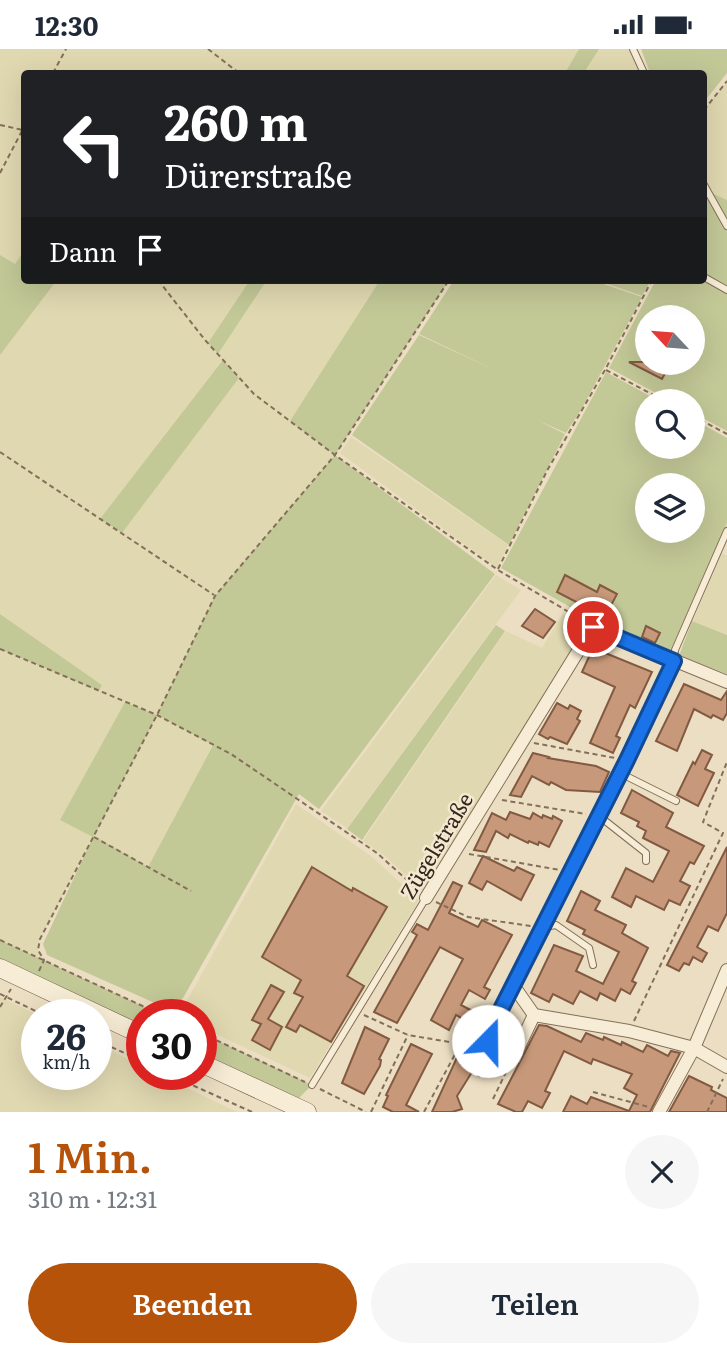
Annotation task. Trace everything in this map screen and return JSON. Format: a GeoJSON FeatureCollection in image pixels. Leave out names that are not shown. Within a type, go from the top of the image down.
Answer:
{"type":"FeatureCollection","features":[{"type":"Feature","properties":{"kind":"main road"},"geometry":{"type":"LineString","coordinates":[[0,968],[126,1027]]}},
{"type":"Feature","properties":{"kind":"main road"},"geometry":{"type":"LineString","coordinates":[[217,1070],[307,1112]]}},
{"type":"Feature","properties":{"kind":"street"},"geometry":{"type":"LineString","coordinates":[[593,627],[727,682]]}},
{"type":"Feature","properties":{"kind":"street","name":"Zügelstraße"},"geometry":{"type":"LineString","coordinates":[[426,898],[593,627]]}},
{"type":"Feature","properties":{"kind":"street"},"geometry":{"type":"LineString","coordinates":[[534,1015],[514,1057],[507,1057],[490,1048],[488,1035],[674,661]]}},
{"type":"Feature","properties":{"kind":"street"},"geometry":{"type":"LineString","coordinates":[[660,1111],[694,1048],[727,970]]}},
{"type":"Feature","properties":{"kind":"street"},"geometry":{"type":"LineString","coordinates":[[513,985],[534,1015],[629,1031],[694,1048],[727,1070]]}},
{"type":"Feature","properties":{"kind":"lane"},"geometry":{"type":"LineString","coordinates":[[633,49],[643,70]]}},
{"type":"Feature","properties":{"kind":"lane"},"geometry":{"type":"LineString","coordinates":[[707,190],[727,226]]}},
{"type":"Feature","properties":{"kind":"lane"},"geometry":{"type":"LineString","coordinates":[[707,279],[727,290]]}},
{"type":"Feature","properties":{"kind":"lane"},"geometry":{"type":"LineString","coordinates":[[674,661],[675,650],[727,531]]}},
{"type":"Feature","properties":{"kind":"lane"},"geometry":{"type":"LineString","coordinates":[[620,773],[676,801]]}},
{"type":"Feature","properties":{"kind":"lane"},"geometry":{"type":"LineString","coordinates":[[599,816],[646,853],[646,861]]}},
{"type":"Feature","properties":{"kind":"lane","name":"Zügelstraße"},"geometry":{"type":"LineString","coordinates":[[312,1085],[426,898]]}},
{"type":"Feature","properties":{"kind":"lane"},"geometry":{"type":"LineString","coordinates":[[542,927],[556,925],[589,948],[593,965]]}},
{"type":"Feature","properties":{"kind":"path"},"geometry":{"type":"LineString","coordinates":[[55,70],[66,49]]}},
{"type":"Feature","properties":{"kind":"path"},"geometry":{"type":"LineString","coordinates":[[208,49],[235,70]]}},
{"type":"Feature","properties":{"kind":"path"},"geometry":{"type":"LineString","coordinates":[[707,106],[727,81]]}},
{"type":"Feature","properties":{"kind":"path"},"geometry":{"type":"LineString","coordinates":[[0,125],[21,128]]}},
{"type":"Feature","properties":{"kind":"path"},"geometry":{"type":"LineString","coordinates":[[0,173],[21,134]]}},
{"type":"Feature","properties":{"kind":"path"},"geometry":{"type":"LineString","coordinates":[[161,284],[254,394],[498,570],[593,627]]}},
{"type":"Feature","properties":{"kind":"path"},"geometry":{"type":"LineString","coordinates":[[44,960],[38,950],[40,939],[157,715],[215,596],[335,455],[446,284]]}},
{"type":"Feature","properties":{"kind":"path"},"geometry":{"type":"LineString","coordinates":[[498,570],[548,469],[605,370],[650,284]]}},
{"type":"Feature","properties":{"kind":"path"},"geometry":{"type":"LineString","coordinates":[[605,370],[641,389]]}},
{"type":"Feature","properties":{"kind":"path"},"geometry":{"type":"LineString","coordinates":[[705,422],[727,433]]}},
{"type":"Feature","properties":{"kind":"path"},"geometry":{"type":"LineString","coordinates":[[0,452],[215,596]]}},
{"type":"Feature","properties":{"kind":"path"},"geometry":{"type":"LineString","coordinates":[[0,649],[157,715],[231,754],[377,853],[426,898],[468,917],[542,927]]}},
{"type":"Feature","properties":{"kind":"path"},"geometry":{"type":"LineString","coordinates":[[523,741],[627,760]]}},
{"type":"Feature","properties":{"kind":"path"},"geometry":{"type":"LineString","coordinates":[[629,1031],[725,834],[703,822],[727,762]]}},
{"type":"Feature","properties":{"kind":"path"},"geometry":{"type":"LineString","coordinates":[[487,797],[599,816]]}},
{"type":"Feature","properties":{"kind":"path"},"geometry":{"type":"LineString","coordinates":[[93,836],[191,891]]}},
{"type":"Feature","properties":{"kind":"path"},"geometry":{"type":"LineString","coordinates":[[454,851],[571,872]]}},
{"type":"Feature","properties":{"kind":"path"},"geometry":{"type":"LineString","coordinates":[[0,940],[128,999]]}},
{"type":"Feature","properties":{"kind":"path"},"geometry":{"type":"LineString","coordinates":[[0,1007],[6,997],[44,960]]}},
{"type":"Feature","properties":{"kind":"path"},"geometry":{"type":"LineString","coordinates":[[0,994],[21,1004]]}},
{"type":"Feature","properties":{"kind":"path"},"geometry":{"type":"LineString","coordinates":[[356,1011],[408,1035],[478,1047],[488,1041]]}},
{"type":"Feature","properties":{"kind":"path"},"geometry":{"type":"LineString","coordinates":[[371,1112],[408,1035]]}},
{"type":"Feature","properties":{"kind":"path"},"geometry":{"type":"LineString","coordinates":[[217,1040],[366,1112]]}},
{"type":"Feature","properties":{"kind":"path"},"geometry":{"type":"LineString","coordinates":[[424,1112],[461,1044]]}},
{"type":"Feature","properties":{"kind":"path"},"geometry":{"type":"LineString","coordinates":[[493,1099],[514,1057]]}},
{"type":"Feature","properties":{"kind":"path"},"geometry":{"type":"LineString","coordinates":[[708,1112],[727,1070]]}},
{"type":"Feature","properties":{"kind":"path"},"geometry":{"type":"LineString","coordinates":[[203,1090],[251,1112]]}},
{"type":"Feature","properties":{"kind":"path"},"geometry":{"type":"LineString","coordinates":[[593,1092],[660,1111]]}},
{"type":"Feature","properties":{"kind":"shaded area"},"geometry":{"type":"Polygon","coordinates":[[[0,49],[579,49],[567,70],[21,70],[21,256],[15,265],[0,255],[0,49]]]}},
{"type":"Feature","properties":{"kind":"shaded area"},"geometry":{"type":"Polygon","coordinates":[[[599,49],[630,49],[641,70],[587,70],[599,49]]]}},
{"type":"Feature","properties":{"kind":"shaded area"},"geometry":{"type":"Polygon","coordinates":[[[727,81],[727,200],[707,191],[707,106],[727,81]]]}},
{"type":"Feature","properties":{"kind":"shaded area"},"geometry":{"type":"Polygon","coordinates":[[[54,284],[247,284],[208,343],[218,354],[264,284],[377,284],[290,421],[335,455],[215,596],[157,715],[213,744],[148,867],[93,837],[40,939],[38,950],[44,960],[0,940],[0,649],[99,691],[102,685],[0,614],[0,355],[54,284]],[[224,361],[101,519],[122,533],[239,378],[224,361]],[[125,702],[61,820],[93,836],[156,716],[125,702]]]}},
{"type":"Feature","properties":{"kind":"shaded area"},"geometry":{"type":"Polygon","coordinates":[[[351,437],[508,545],[497,568],[340,453],[351,437]]]}},
{"type":"Feature","properties":{"kind":"shaded area"},"geometry":{"type":"Polygon","coordinates":[[[722,553],[727,556],[727,635],[693,621],[722,553]]]}},
{"type":"Feature","properties":{"kind":"shaded area"},"geometry":{"type":"Polygon","coordinates":[[[496,575],[521,590],[347,828],[321,811],[496,575]]]}},
{"type":"Feature","properties":{"kind":"shaded area"},"geometry":{"type":"Polygon","coordinates":[[[563,614],[590,628],[424,892],[384,855],[363,841],[506,631],[542,648],[563,614]]]}},
{"type":"Feature","properties":{"kind":"shaded area"},"geometry":{"type":"Polygon","coordinates":[[[296,804],[372,857],[419,900],[310,1078],[217,1034],[217,999],[188,999],[296,804]]]}},
{"type":"Feature","properties":{"kind":"shaded area"},"geometry":{"type":"Polygon","coordinates":[[[0,997],[21,1007],[21,1090],[112,1090],[112,1051],[126,1058],[126,1090],[191,1090],[237,1112],[0,1112],[0,997]]]}},
{"type":"Feature","properties":{"kind":"green space"},"geometry":{"type":"Polygon","coordinates":[[[579,49],[599,49],[586,70],[567,70],[579,49]]]}},
{"type":"Feature","properties":{"kind":"green space"},"geometry":{"type":"Polygon","coordinates":[[[641,49],[727,49],[727,73],[707,98],[707,70],[649,70],[641,49]]]}},
{"type":"Feature","properties":{"kind":"green space"},"geometry":{"type":"Polygon","coordinates":[[[707,191],[727,200],[727,290],[707,279],[707,191]]]}},
{"type":"Feature","properties":{"kind":"green space"},"geometry":{"type":"Polygon","coordinates":[[[0,255],[15,264],[21,255],[21,284],[54,284],[0,355],[0,255]]]}},
{"type":"Feature","properties":{"kind":"green space"},"geometry":{"type":"Polygon","coordinates":[[[707,283],[727,293],[727,431],[705,419],[705,389],[648,389],[609,368],[635,319],[635,375],[705,375],[705,305],[643,305],[654,284],[707,283]]]}},
{"type":"Feature","properties":{"kind":"green space"},"geometry":{"type":"Polygon","coordinates":[[[247,284],[264,284],[218,354],[208,343],[247,284]]]}},
{"type":"Feature","properties":{"kind":"green space"},"geometry":{"type":"Polygon","coordinates":[[[377,284],[446,284],[335,455],[290,421],[377,284]]]}},
{"type":"Feature","properties":{"kind":"green space"},"geometry":{"type":"Polygon","coordinates":[[[451,284],[604,284],[642,297],[635,305],[635,310],[566,433],[537,420],[565,434],[509,545],[352,435],[419,335],[499,372],[419,334],[451,284]]]}},
{"type":"Feature","properties":{"kind":"green space"},"geometry":{"type":"Polygon","coordinates":[[[608,284],[649,284],[642,296],[608,284]]]}},
{"type":"Feature","properties":{"kind":"green space"},"geometry":{"type":"Polygon","coordinates":[[[223,360],[239,378],[122,533],[100,519],[223,360]]]}},
{"type":"Feature","properties":{"kind":"green space"},"geometry":{"type":"Polygon","coordinates":[[[606,372],[637,389],[635,459],[705,459],[705,426],[727,438],[727,523],[670,652],[595,621],[501,568],[606,372]]]}},
{"type":"Feature","properties":{"kind":"green space"},"geometry":{"type":"Polygon","coordinates":[[[335,455],[495,574],[319,809],[299,794],[182,999],[146,999],[47,955],[43,944],[93,837],[60,820],[125,702],[157,715],[215,596],[335,455]],[[157,715],[94,836],[148,867],[213,745],[157,715]]]}},
{"type":"Feature","properties":{"kind":"green space"},"geometry":{"type":"Polygon","coordinates":[[[0,614],[102,685],[99,691],[0,649],[0,614]]]}},
{"type":"Feature","properties":{"kind":"green space"},"geometry":{"type":"Polygon","coordinates":[[[692,621],[727,635],[727,674],[679,656],[692,621]]]}},
{"type":"Feature","properties":{"kind":"green space"},"geometry":{"type":"Polygon","coordinates":[[[496,625],[505,631],[362,840],[347,829],[496,625]]]}},
{"type":"Feature","properties":{"kind":"green space"},"geometry":{"type":"Polygon","coordinates":[[[0,940],[127,999],[126,1027],[112,1021],[112,999],[66,999],[0,968],[0,940]]]}},
{"type":"Feature","properties":{"kind":"green space"},"geometry":{"type":"Polygon","coordinates":[[[217,1040],[312,1085],[292,1105],[217,1070],[217,1040]]]}},
{"type":"Feature","properties":{"kind":"building"},"geometry":{"type":"Polygon","coordinates":[[[565,575],[597,592],[600,585],[617,594],[605,617],[557,592],[565,575]]]}},
{"type":"Feature","properties":{"kind":"building"},"geometry":{"type":"Polygon","coordinates":[[[535,609],[555,622],[543,638],[522,626],[535,609]]]}},
{"type":"Feature","properties":{"kind":"building"},"geometry":{"type":"Polygon","coordinates":[[[646,626],[660,633],[655,643],[642,637],[646,626]]]}},
{"type":"Feature","properties":{"kind":"building"},"geometry":{"type":"Polygon","coordinates":[[[593,648],[652,672],[635,708],[630,705],[616,736],[620,738],[613,753],[590,743],[615,687],[582,672],[593,648]]]}},
{"type":"Feature","properties":{"kind":"building"},"geometry":{"type":"Polygon","coordinates":[[[684,684],[721,700],[727,691],[727,713],[723,720],[713,715],[711,718],[694,709],[677,751],[656,741],[684,684]]]}},
{"type":"Feature","properties":{"kind":"building"},"geometry":{"type":"Polygon","coordinates":[[[557,703],[568,709],[570,705],[581,711],[577,719],[580,721],[567,744],[539,734],[557,703]]]}},
{"type":"Feature","properties":{"kind":"building"},"geometry":{"type":"Polygon","coordinates":[[[702,750],[712,755],[705,769],[714,773],[698,806],[677,795],[702,750]]]}},
{"type":"Feature","properties":{"kind":"building"},"geometry":{"type":"Polygon","coordinates":[[[533,753],[596,766],[609,772],[600,792],[566,790],[532,776],[521,797],[510,795],[533,753]]]}},
{"type":"Feature","properties":{"kind":"building"},"geometry":{"type":"Polygon","coordinates":[[[632,790],[673,813],[666,827],[704,846],[694,864],[690,862],[680,881],[690,886],[680,905],[669,900],[664,910],[636,896],[631,907],[612,897],[626,868],[653,882],[669,851],[643,838],[646,831],[637,826],[639,822],[621,813],[632,790]]]}},
{"type":"Feature","properties":{"kind":"building"},"geometry":{"type":"Polygon","coordinates":[[[510,812],[530,819],[533,813],[542,818],[543,815],[552,819],[553,816],[562,821],[549,847],[539,842],[538,845],[529,841],[528,843],[510,834],[508,838],[496,831],[486,852],[474,850],[492,813],[506,820],[510,812]]]}},
{"type":"Feature","properties":{"kind":"building"},"geometry":{"type":"Polygon","coordinates":[[[727,847],[727,913],[718,931],[708,926],[697,947],[707,953],[702,962],[693,957],[689,965],[684,963],[679,971],[667,965],[727,847]]]}},
{"type":"Feature","properties":{"kind":"building"},"geometry":{"type":"Polygon","coordinates":[[[483,856],[514,871],[517,867],[534,875],[521,900],[487,881],[482,890],[469,883],[483,856]]]}},
{"type":"Feature","properties":{"kind":"building"},"geometry":{"type":"Polygon","coordinates":[[[312,867],[352,891],[353,888],[387,907],[347,976],[364,986],[331,1042],[300,1025],[296,1032],[286,1027],[303,997],[294,993],[301,980],[262,957],[312,867]]]}},
{"type":"Feature","properties":{"kind":"building"},"geometry":{"type":"Polygon","coordinates":[[[453,882],[462,886],[449,913],[478,927],[482,920],[512,935],[484,987],[490,990],[485,999],[469,990],[461,1005],[478,1014],[472,1024],[456,1015],[449,1030],[431,1020],[463,959],[440,947],[397,1023],[374,1012],[417,935],[412,932],[417,924],[428,930],[453,882]]]}},
{"type":"Feature","properties":{"kind":"building"},"geometry":{"type":"Polygon","coordinates":[[[581,891],[600,901],[595,910],[626,925],[622,933],[648,948],[632,981],[636,983],[630,994],[621,989],[615,1001],[600,993],[597,1000],[580,991],[573,1004],[553,994],[549,1002],[531,993],[554,945],[583,956],[576,971],[603,984],[619,952],[583,934],[585,930],[567,921],[581,891]]]}},
{"type":"Feature","properties":{"kind":"building"},"geometry":{"type":"Polygon","coordinates":[[[271,985],[284,992],[268,1019],[282,1027],[270,1050],[252,1040],[261,1024],[252,1020],[271,985]]]}},
{"type":"Feature","properties":{"kind":"building"},"geometry":{"type":"Polygon","coordinates":[[[539,1025],[581,1042],[586,1033],[621,1045],[622,1042],[643,1052],[647,1045],[668,1056],[671,1051],[680,1053],[650,1112],[563,1112],[571,1096],[587,1104],[591,1097],[629,1111],[637,1095],[624,1088],[632,1074],[593,1059],[591,1064],[564,1051],[545,1091],[550,1093],[542,1108],[528,1101],[522,1112],[516,1112],[498,1104],[539,1025]]]}},
{"type":"Feature","properties":{"kind":"building"},"geometry":{"type":"Polygon","coordinates":[[[365,1027],[389,1039],[379,1059],[380,1066],[364,1094],[342,1083],[365,1027]]]}},
{"type":"Feature","properties":{"kind":"building"},"geometry":{"type":"Polygon","coordinates":[[[411,1044],[432,1054],[406,1105],[419,1112],[393,1112],[383,1107],[388,1096],[386,1095],[411,1044]]]}},
{"type":"Feature","properties":{"kind":"building"},"geometry":{"type":"Polygon","coordinates":[[[459,1053],[484,1066],[479,1076],[472,1072],[457,1096],[462,1109],[432,1112],[459,1053]]]}},
{"type":"Feature","properties":{"kind":"building"},"geometry":{"type":"Polygon","coordinates":[[[689,1076],[727,1098],[727,1112],[669,1112],[689,1076]]]}},
{"type":"Feature","properties":{"kind":"route"},"geometry":{"type":"LineString","coordinates":[[488,1041],[488,1035],[674,661],[593,627]]}}]}
